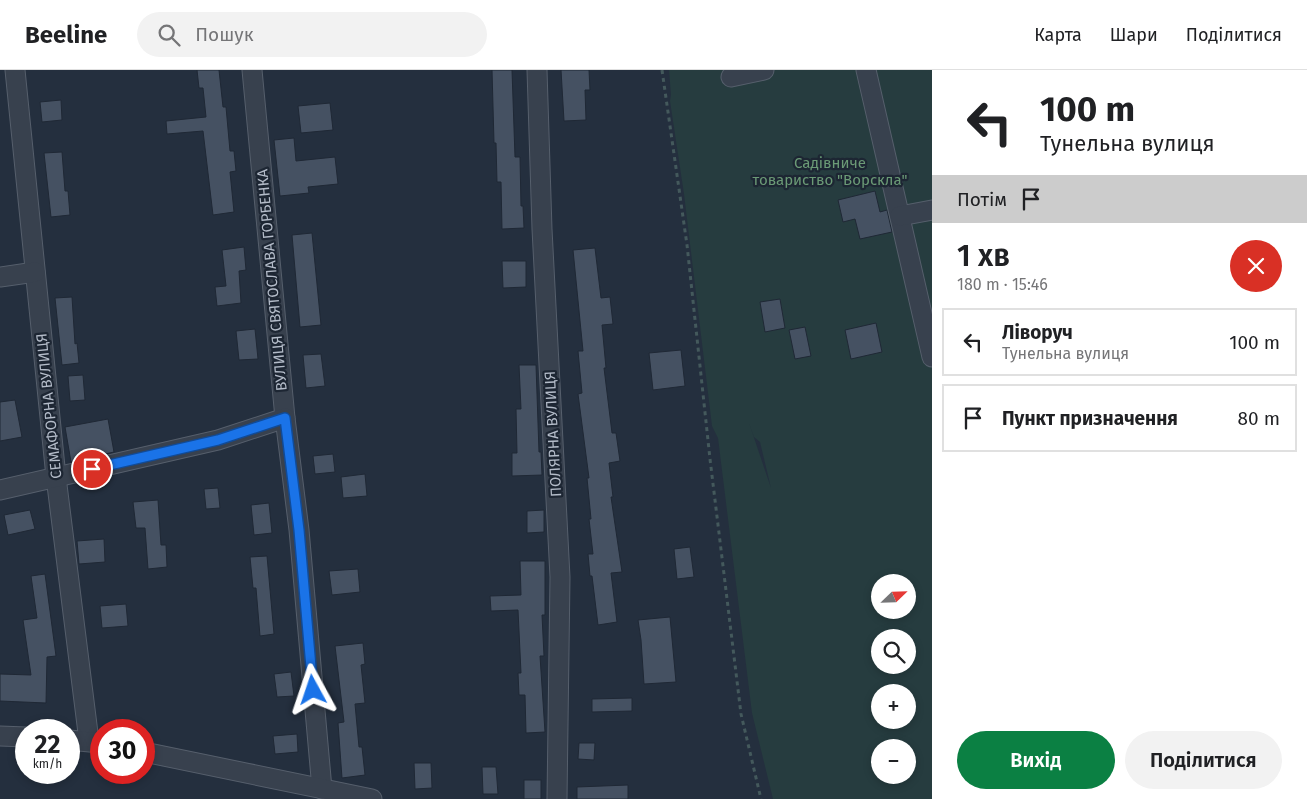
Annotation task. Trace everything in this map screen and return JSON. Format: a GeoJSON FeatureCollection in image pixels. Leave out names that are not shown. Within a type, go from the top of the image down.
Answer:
{"type":"FeatureCollection","features":[{"type":"Feature","properties":{"kind":"street","name":"СЕМАФОРНА ВУЛИЦЯ"},"geometry":{"type":"LineString","coordinates":[[15,70],[56,477],[92,719]]}},
{"type":"Feature","properties":{"kind":"street","name":"ВУЛИЦЯ СВЯТОСЛАВА ГОРБЕНКА"},"geometry":{"type":"LineString","coordinates":[[252,70],[285,418],[299,530],[322,789]]}},
{"type":"Feature","properties":{"kind":"street","name":"ПОЛЯРНА ВУЛИЦЯ"},"geometry":{"type":"LineString","coordinates":[[537,70],[542,229],[560,577],[557,799]]}},
{"type":"Feature","properties":{"kind":"street"},"geometry":{"type":"LineString","coordinates":[[731,77],[764,70]]}},
{"type":"Feature","properties":{"kind":"street"},"geometry":{"type":"LineString","coordinates":[[866,70],[932,357]]}},
{"type":"Feature","properties":{"kind":"street"},"geometry":{"type":"LineString","coordinates":[[900,216],[932,210]]}},
{"type":"Feature","properties":{"kind":"street"},"geometry":{"type":"LineString","coordinates":[[0,277],[35,272]]}},
{"type":"Feature","properties":{"kind":"street"},"geometry":{"type":"LineString","coordinates":[[0,490],[218,440],[285,418]]}},
{"type":"Feature","properties":{"kind":"street"},"geometry":{"type":"LineString","coordinates":[[0,736],[15,737]]}},
{"type":"Feature","properties":{"kind":"street"},"geometry":{"type":"LineString","coordinates":[[155,754],[372,799]]}},
{"type":"Feature","properties":{"kind":"path"},"geometry":{"type":"LineString","coordinates":[[662,70],[687,245],[740,714],[761,799]]}},
{"type":"Feature","properties":{"kind":"green space","name":"Садівниче товариство \"Ворскла\""},"geometry":{"type":"Polygon","coordinates":[[[669,70],[932,70],[932,799],[773,799],[752,713],[718,438],[712,426],[684,194],[670,101],[669,70]],[[749,423],[771,488],[760,442],[754,437],[749,423]]]}},
{"type":"Feature","properties":{"kind":"building"},"geometry":{"type":"Polygon","coordinates":[[[197,70],[219,70],[223,107],[226,107],[230,151],[234,151],[236,171],[230,172],[234,212],[213,215],[203,131],[167,134],[166,121],[206,117],[203,88],[199,88],[197,70]]]}},
{"type":"Feature","properties":{"kind":"building"},"geometry":{"type":"Polygon","coordinates":[[[492,70],[512,70],[515,157],[520,157],[521,206],[523,206],[524,228],[502,229],[501,182],[497,182],[496,143],[494,143],[492,70]]]}},
{"type":"Feature","properties":{"kind":"building"},"geometry":{"type":"Polygon","coordinates":[[[561,70],[589,70],[590,90],[585,90],[586,120],[564,121],[561,70]]]}},
{"type":"Feature","properties":{"kind":"building"},"geometry":{"type":"Polygon","coordinates":[[[61,100],[62,120],[42,122],[40,102],[61,100]]]}},
{"type":"Feature","properties":{"kind":"building"},"geometry":{"type":"Polygon","coordinates":[[[330,103],[333,130],[301,133],[298,106],[330,103]]]}},
{"type":"Feature","properties":{"kind":"building"},"geometry":{"type":"Polygon","coordinates":[[[294,138],[296,161],[335,157],[338,184],[308,187],[309,193],[280,196],[274,140],[294,138]]]}},
{"type":"Feature","properties":{"kind":"building"},"geometry":{"type":"Polygon","coordinates":[[[62,152],[65,191],[68,191],[70,215],[51,217],[44,153],[62,152]]]}},
{"type":"Feature","properties":{"kind":"building"},"geometry":{"type":"Polygon","coordinates":[[[875,191],[880,212],[887,210],[892,232],[860,239],[855,219],[843,222],[838,200],[875,191]]]}},
{"type":"Feature","properties":{"kind":"building"},"geometry":{"type":"Polygon","coordinates":[[[312,233],[321,325],[300,327],[292,235],[312,233]]]}},
{"type":"Feature","properties":{"kind":"building"},"geometry":{"type":"Polygon","coordinates":[[[244,247],[246,270],[239,271],[241,303],[217,306],[215,287],[226,286],[222,250],[244,247]]]}},
{"type":"Feature","properties":{"kind":"building"},"geometry":{"type":"Polygon","coordinates":[[[595,248],[601,298],[610,297],[613,324],[602,325],[606,368],[604,368],[612,433],[616,433],[620,461],[609,463],[613,497],[611,497],[622,572],[611,573],[617,622],[598,625],[588,554],[593,554],[589,519],[591,519],[587,478],[589,478],[578,394],[582,393],[578,351],[583,351],[573,250],[595,248]]]}},
{"type":"Feature","properties":{"kind":"building"},"geometry":{"type":"Polygon","coordinates":[[[502,261],[526,261],[526,287],[503,288],[502,261]]]}},
{"type":"Feature","properties":{"kind":"building"},"geometry":{"type":"Polygon","coordinates":[[[72,297],[75,344],[77,343],[79,363],[62,365],[55,298],[72,297]]]}},
{"type":"Feature","properties":{"kind":"building"},"geometry":{"type":"Polygon","coordinates":[[[780,299],[785,328],[765,332],[760,302],[780,299]]]}},
{"type":"Feature","properties":{"kind":"building"},"geometry":{"type":"Polygon","coordinates":[[[876,323],[882,352],[851,359],[845,330],[876,323]]]}},
{"type":"Feature","properties":{"kind":"building"},"geometry":{"type":"Polygon","coordinates":[[[805,327],[811,356],[795,359],[789,330],[805,327]]]}},
{"type":"Feature","properties":{"kind":"building"},"geometry":{"type":"Polygon","coordinates":[[[255,329],[258,359],[239,360],[236,331],[255,329]]]}},
{"type":"Feature","properties":{"kind":"building"},"geometry":{"type":"Polygon","coordinates":[[[681,350],[685,386],[653,390],[649,353],[681,350]]]}},
{"type":"Feature","properties":{"kind":"building"},"geometry":{"type":"Polygon","coordinates":[[[321,354],[325,386],[306,388],[303,355],[321,354]]]}},
{"type":"Feature","properties":{"kind":"building"},"geometry":{"type":"Polygon","coordinates":[[[519,365],[536,365],[539,452],[541,452],[542,475],[512,476],[512,453],[517,453],[516,409],[521,409],[519,365]]]}},
{"type":"Feature","properties":{"kind":"building"},"geometry":{"type":"Polygon","coordinates":[[[83,375],[85,400],[70,401],[68,376],[83,375]]]}},
{"type":"Feature","properties":{"kind":"building"},"geometry":{"type":"Polygon","coordinates":[[[15,400],[22,437],[0,441],[0,402],[15,400]]]}},
{"type":"Feature","properties":{"kind":"building"},"geometry":{"type":"Polygon","coordinates":[[[108,419],[114,452],[71,462],[65,427],[108,419]]]}},
{"type":"Feature","properties":{"kind":"building"},"geometry":{"type":"Polygon","coordinates":[[[333,454],[335,472],[315,474],[313,456],[333,454]]]}},
{"type":"Feature","properties":{"kind":"building"},"geometry":{"type":"Polygon","coordinates":[[[365,474],[367,496],[343,498],[341,477],[365,474]]]}},
{"type":"Feature","properties":{"kind":"building"},"geometry":{"type":"Polygon","coordinates":[[[218,488],[220,508],[206,509],[204,489],[218,488]]]}},
{"type":"Feature","properties":{"kind":"building"},"geometry":{"type":"Polygon","coordinates":[[[158,500],[161,545],[166,545],[167,567],[148,569],[145,528],[136,528],[133,502],[158,500]]]}},
{"type":"Feature","properties":{"kind":"building"},"geometry":{"type":"Polygon","coordinates":[[[269,503],[272,533],[254,535],[251,505],[269,503]]]}},
{"type":"Feature","properties":{"kind":"building"},"geometry":{"type":"Polygon","coordinates":[[[30,510],[35,529],[8,535],[4,515],[30,510]]]}},
{"type":"Feature","properties":{"kind":"building"},"geometry":{"type":"Polygon","coordinates":[[[544,510],[544,532],[527,533],[527,511],[544,510]]]}},
{"type":"Feature","properties":{"kind":"building"},"geometry":{"type":"Polygon","coordinates":[[[104,539],[105,562],[79,564],[77,541],[104,539]]]}},
{"type":"Feature","properties":{"kind":"building"},"geometry":{"type":"Polygon","coordinates":[[[690,547],[694,577],[677,579],[674,549],[690,547]]]}},
{"type":"Feature","properties":{"kind":"building"},"geometry":{"type":"Polygon","coordinates":[[[267,556],[274,634],[260,636],[256,588],[253,588],[250,557],[267,556]]]}},
{"type":"Feature","properties":{"kind":"building"},"geometry":{"type":"Polygon","coordinates":[[[520,561],[545,561],[545,615],[542,615],[544,656],[540,656],[545,732],[526,733],[525,695],[519,695],[518,673],[521,673],[518,610],[491,611],[490,596],[521,595],[520,561]]]}},
{"type":"Feature","properties":{"kind":"building"},"geometry":{"type":"Polygon","coordinates":[[[358,569],[360,592],[332,595],[329,571],[358,569]]]}},
{"type":"Feature","properties":{"kind":"building"},"geometry":{"type":"Polygon","coordinates":[[[45,574],[56,656],[47,657],[46,703],[0,701],[0,674],[31,675],[23,620],[37,618],[31,576],[45,574]]]}},
{"type":"Feature","properties":{"kind":"building"},"geometry":{"type":"Polygon","coordinates":[[[126,604],[128,626],[102,628],[100,606],[126,604]]]}},
{"type":"Feature","properties":{"kind":"building"},"geometry":{"type":"Polygon","coordinates":[[[670,617],[676,682],[644,684],[638,620],[670,617]]]}},
{"type":"Feature","properties":{"kind":"building"},"geometry":{"type":"Polygon","coordinates":[[[363,643],[365,664],[361,665],[365,703],[355,704],[359,747],[362,747],[365,775],[342,778],[338,723],[344,722],[335,646],[363,643]]]}},
{"type":"Feature","properties":{"kind":"building"},"geometry":{"type":"Polygon","coordinates":[[[291,672],[294,696],[277,697],[274,674],[291,672]]]}},
{"type":"Feature","properties":{"kind":"building"},"geometry":{"type":"Polygon","coordinates":[[[632,698],[632,711],[592,712],[592,699],[632,698]]]}},
{"type":"Feature","properties":{"kind":"building"},"geometry":{"type":"Polygon","coordinates":[[[297,734],[298,752],[275,754],[273,736],[297,734]]]}},
{"type":"Feature","properties":{"kind":"building"},"geometry":{"type":"Polygon","coordinates":[[[579,743],[595,743],[594,760],[578,759],[579,743]]]}},
{"type":"Feature","properties":{"kind":"building"},"geometry":{"type":"Polygon","coordinates":[[[414,763],[431,763],[432,788],[415,789],[414,763]]]}},
{"type":"Feature","properties":{"kind":"building"},"geometry":{"type":"Polygon","coordinates":[[[482,767],[496,767],[498,794],[483,794],[482,767]]]}},
{"type":"Feature","properties":{"kind":"building"},"geometry":{"type":"Polygon","coordinates":[[[524,780],[541,780],[541,799],[524,799],[524,780]]]}},
{"type":"Feature","properties":{"kind":"building"},"geometry":{"type":"Polygon","coordinates":[[[628,785],[628,799],[577,799],[577,787],[628,785]]]}},
{"type":"Feature","properties":{"kind":"route"},"geometry":{"type":"LineString","coordinates":[[92,469],[218,440],[285,418],[299,530],[313,690]]}}]}
